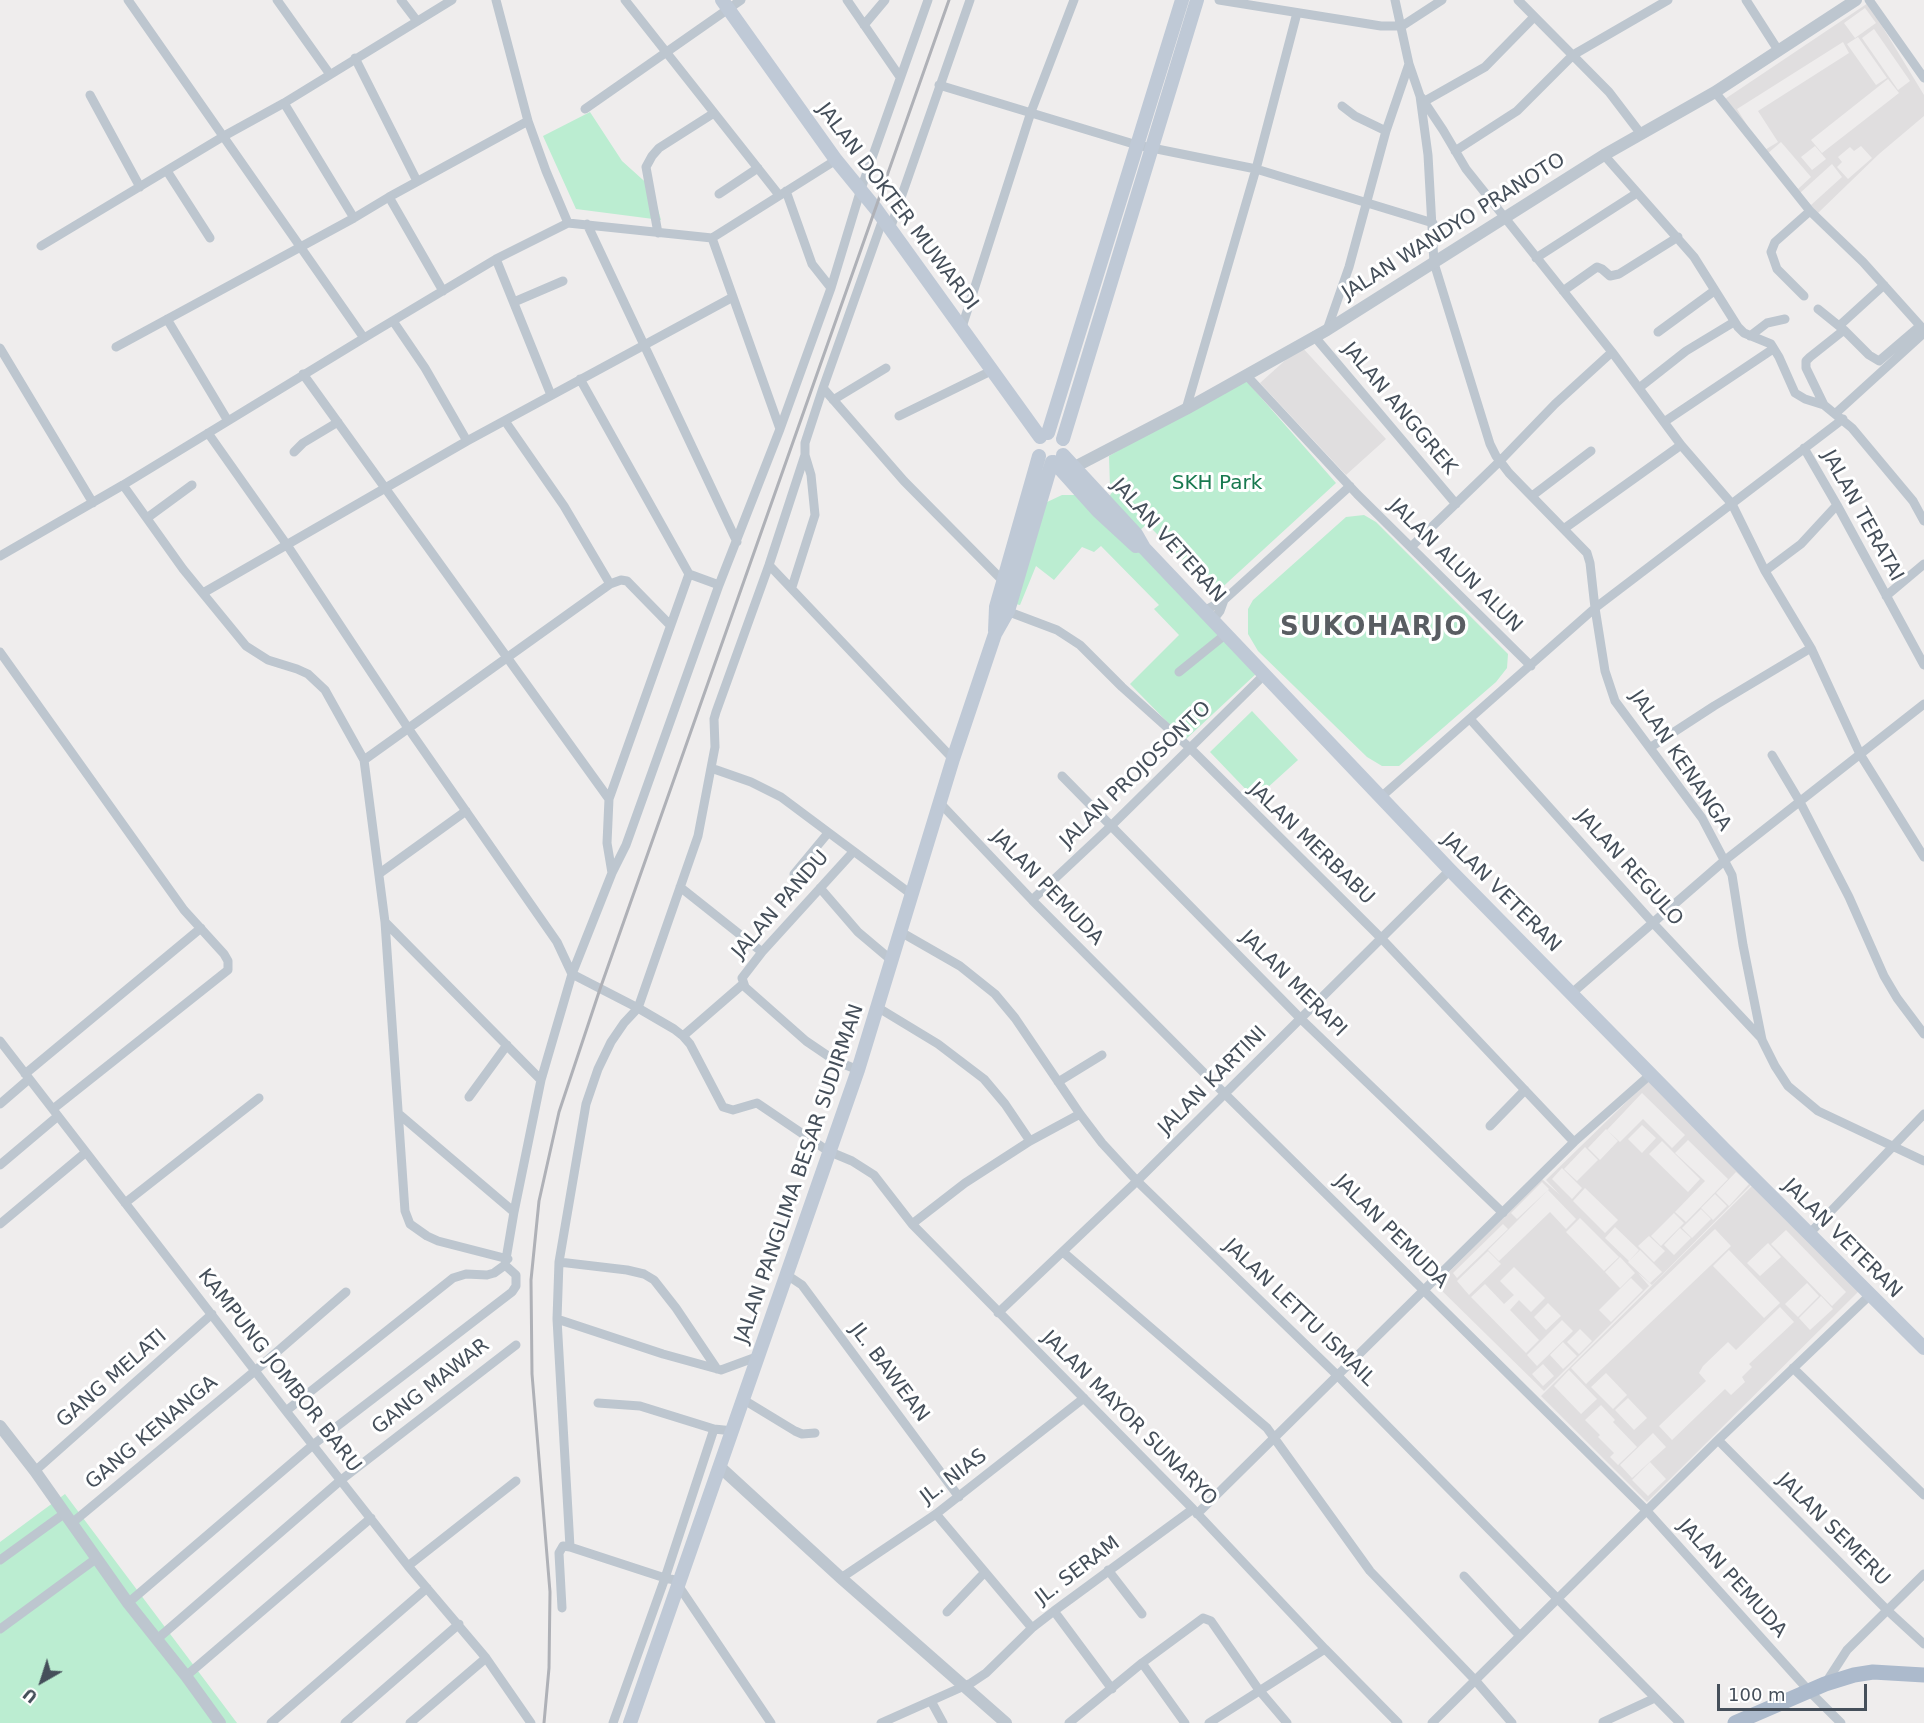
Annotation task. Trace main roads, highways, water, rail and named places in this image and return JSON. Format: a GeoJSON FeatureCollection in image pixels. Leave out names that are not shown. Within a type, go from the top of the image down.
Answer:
{"type":"FeatureCollection","features":[{"type":"Feature","properties":{"kind":"main road"},"geometry":{"type":"LineString","coordinates":[[1063,439],[1163,85],[1182,0]]}},
{"type":"Feature","properties":{"kind":"main road"},"geometry":{"type":"LineString","coordinates":[[1163,85],[1197,0]]}},
{"type":"Feature","properties":{"kind":"main road","name":"JALAN DOKTER MUWARDI"},"geometry":{"type":"LineString","coordinates":[[726,4],[836,160],[861,189],[962,327],[991,371],[1044,435]]}},
{"type":"Feature","properties":{"kind":"main road"},"geometry":{"type":"LineString","coordinates":[[1044,435],[1056,434],[1063,439],[1066,447],[1052,459],[1036,448],[1044,435],[1144,147]]}},
{"type":"Feature","properties":{"kind":"main road","name":"JALAN VETERAN"},"geometry":{"type":"LineString","coordinates":[[1052,459],[1069,470],[1141,540],[1144,548],[1450,870],[1924,1348]]}},
{"type":"Feature","properties":{"kind":"main road","name":"JALAN PANGLIMA BESAR SUDIRMAN"},"geometry":{"type":"LineString","coordinates":[[630,1723],[858,1070],[890,959],[995,634],[1002,609],[1004,582],[1052,459]]}},
{"type":"Feature","properties":{"kind":"main road","name":"JALAN PANGLIMA BESAR SUDIRMAN"},"geometry":{"type":"LineString","coordinates":[[1002,609],[1014,592],[1052,459]]}},
{"type":"Feature","properties":{"kind":"main road"},"geometry":{"type":"LineString","coordinates":[[1735,1723],[1825,1684],[1862,1673],[1924,1675]]}},
{"type":"Feature","properties":{"kind":"railway"},"geometry":{"type":"LineString","coordinates":[[544,1723],[549,1668],[550,1592],[532,1374],[531,1280],[539,1201],[559,1112],[600,989],[949,0]]}},
{"type":"Feature","properties":{"kind":"district","name":"SUKOHARJO"},"geometry":{"type":"Point","coordinates":[1374,628]}},
{"type":"Feature","properties":{"kind":"park label","name":"SKH Park"},"geometry":{"type":"Point","coordinates":[1217,484]}}]}
